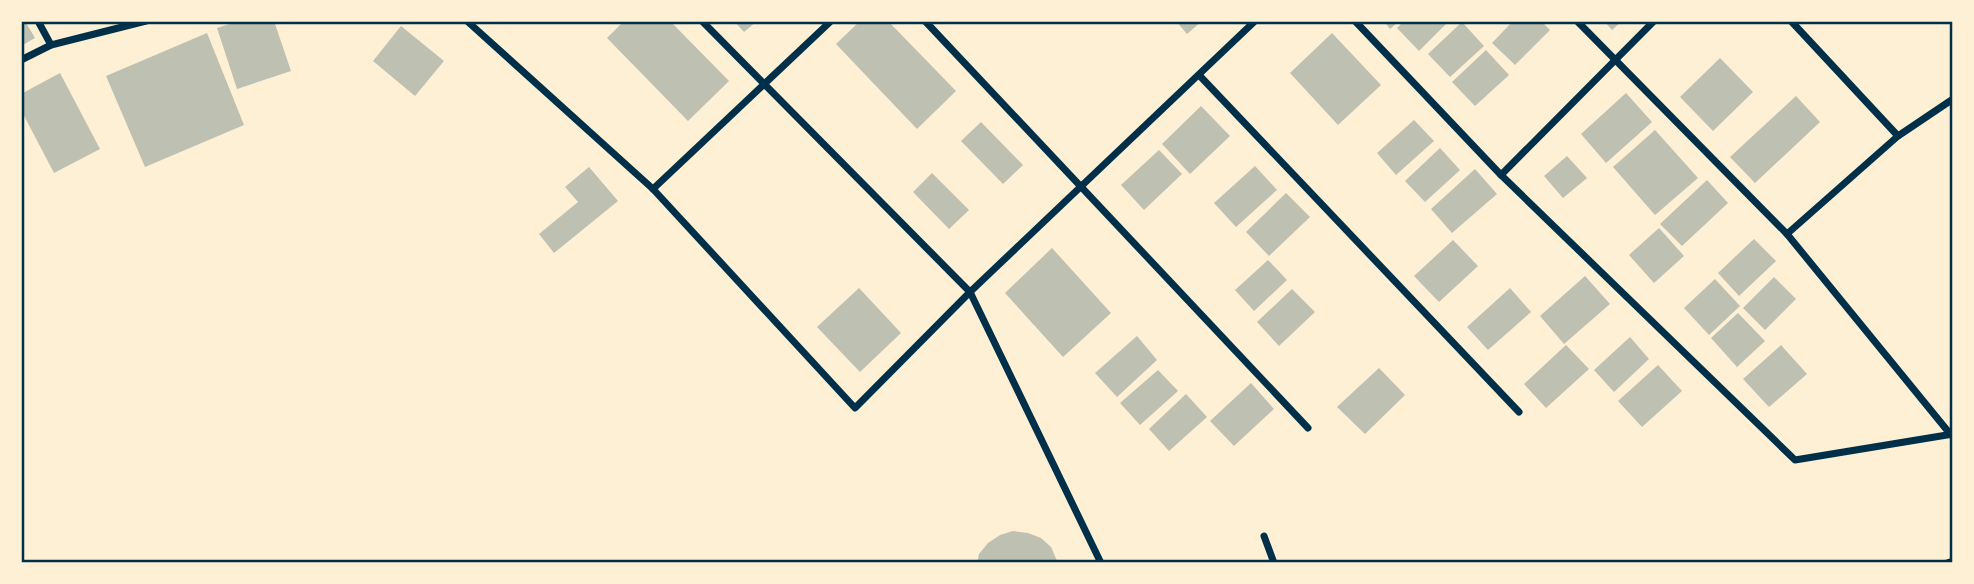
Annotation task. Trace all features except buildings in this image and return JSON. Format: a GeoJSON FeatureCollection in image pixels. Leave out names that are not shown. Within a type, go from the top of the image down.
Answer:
{"type":"FeatureCollection","features":[{"type":"Feature","properties":{"kind":"street"},"geometry":{"type":"LineString","coordinates":[[38,21],[51,45]]}},
{"type":"Feature","properties":{"kind":"street"},"geometry":{"type":"LineString","coordinates":[[21,60],[51,45],[146,21]]}},
{"type":"Feature","properties":{"kind":"street"},"geometry":{"type":"LineString","coordinates":[[467,21],[653,189],[855,408],[970,292],[1255,21]]}},
{"type":"Feature","properties":{"kind":"street"},"geometry":{"type":"LineString","coordinates":[[702,21],[970,292],[1101,563]]}},
{"type":"Feature","properties":{"kind":"street"},"geometry":{"type":"LineString","coordinates":[[653,189],[831,21]]}},
{"type":"Feature","properties":{"kind":"street"},"geometry":{"type":"LineString","coordinates":[[925,21],[1308,428]]}},
{"type":"Feature","properties":{"kind":"street"},"geometry":{"type":"LineString","coordinates":[[1355,21],[1502,175],[1796,460],[1952,434]]}},
{"type":"Feature","properties":{"kind":"street"},"geometry":{"type":"LineString","coordinates":[[1577,21],[1787,234],[1952,434]]}},
{"type":"Feature","properties":{"kind":"street"},"geometry":{"type":"LineString","coordinates":[[1502,175],[1654,21]]}},
{"type":"Feature","properties":{"kind":"street"},"geometry":{"type":"LineString","coordinates":[[1791,21],[1898,136]]}},
{"type":"Feature","properties":{"kind":"street"},"geometry":{"type":"LineString","coordinates":[[1199,75],[1520,412]]}},
{"type":"Feature","properties":{"kind":"street"},"geometry":{"type":"LineString","coordinates":[[1787,234],[1898,136],[1953,99]]}},
{"type":"Feature","properties":{"kind":"street"},"geometry":{"type":"LineString","coordinates":[[1264,536],[1274,563]]}},
{"type":"Feature","properties":{"kind":"street"},"geometry":{"type":"LineString","coordinates":[[1947,563],[1953,561]]}}]}
